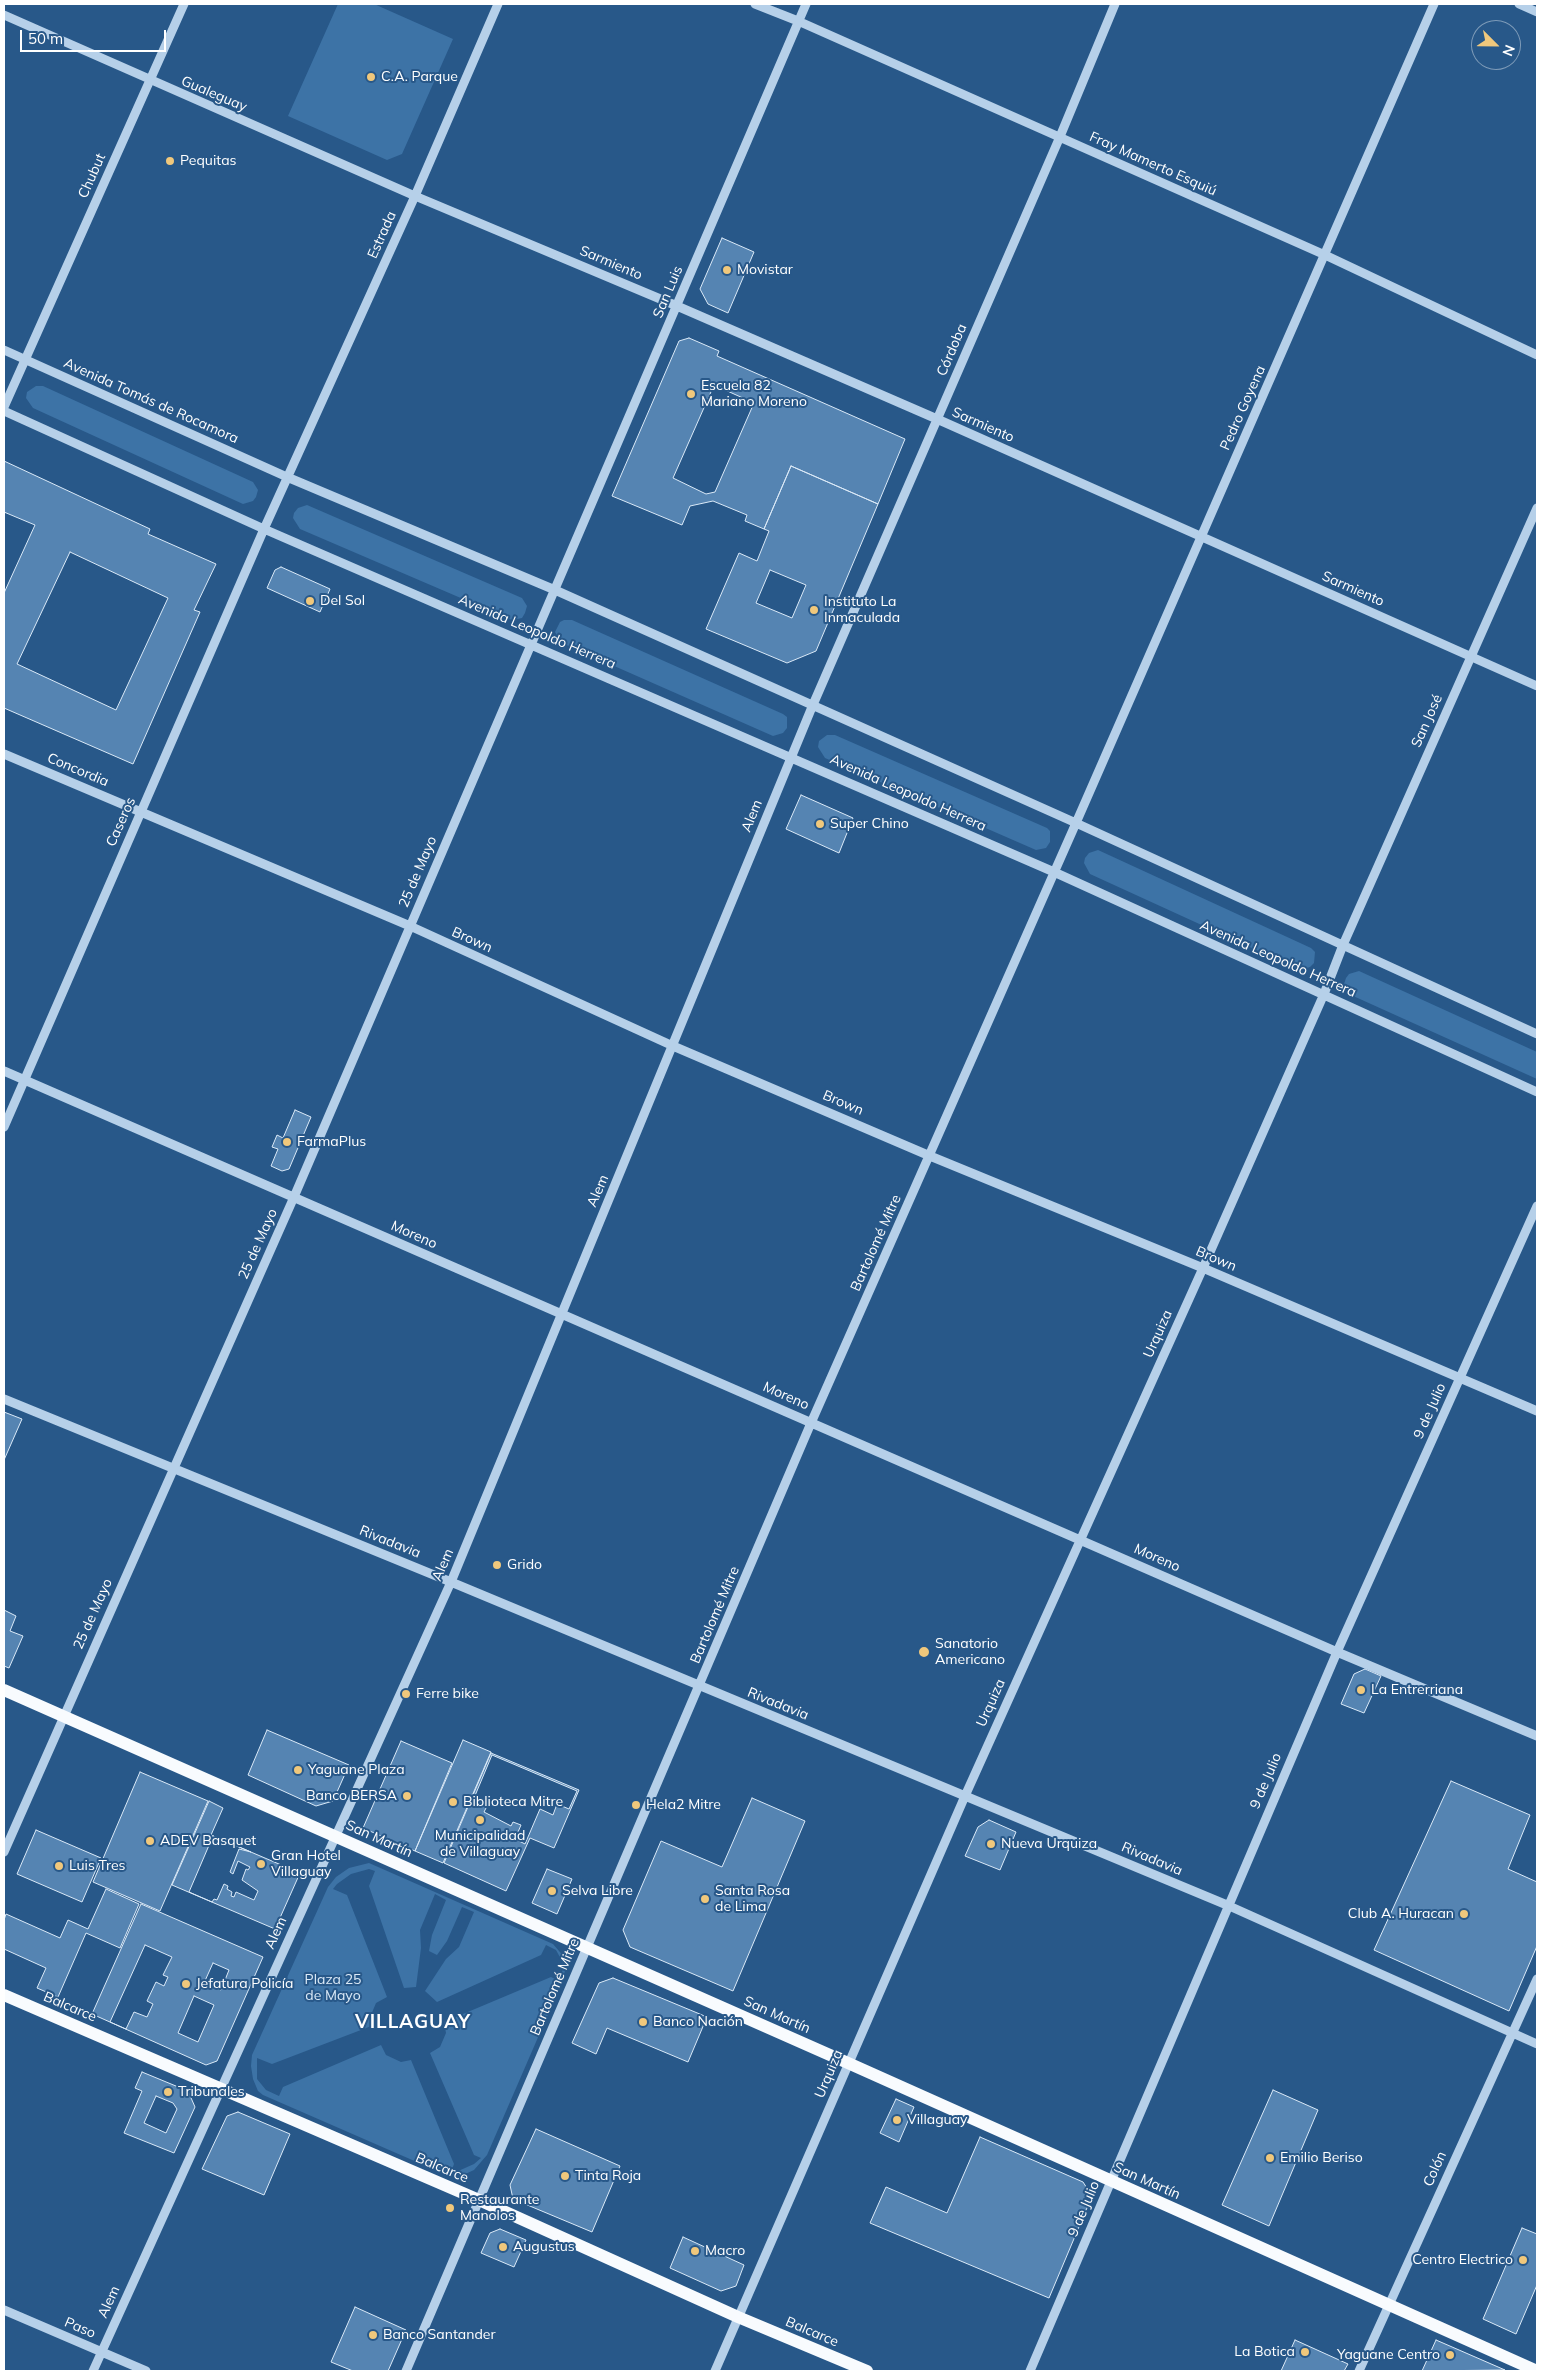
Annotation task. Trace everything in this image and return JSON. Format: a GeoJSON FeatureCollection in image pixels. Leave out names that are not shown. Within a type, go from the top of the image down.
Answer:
{"type":"FeatureCollection","features":[{"type":"Feature","properties":{"kind":"main road","name":"San Martín"},"geometry":{"type":"LineString","coordinates":[[4,1690],[588,1947],[1537,2371]]}},
{"type":"Feature","properties":{"kind":"main road","name":"Balcarce"},"geometry":{"type":"LineString","coordinates":[[4,1995],[479,2200],[738,2317],[867,2371]]}},
{"type":"Feature","properties":{"kind":"street","name":"Chubut"},"geometry":{"type":"LineString","coordinates":[[4,407],[184,4]]}},
{"type":"Feature","properties":{"kind":"street","name":"Estrada"},"geometry":{"type":"LineString","coordinates":[[264,529],[415,196],[498,4]]}},
{"type":"Feature","properties":{"kind":"street","name":"Fray Mamerto Esquiú"},"geometry":{"type":"LineString","coordinates":[[755,4],[798,21],[1324,255],[1537,355]]}},
{"type":"Feature","properties":{"kind":"street","name":"San Luis"},"geometry":{"type":"LineString","coordinates":[[530,644],[678,306],[806,4]]}},
{"type":"Feature","properties":{"kind":"street","name":"Córdoba"},"geometry":{"type":"LineString","coordinates":[[812,707],[1059,138],[1115,4]]}},
{"type":"Feature","properties":{"kind":"street","name":"Pedro Goyena"},"geometry":{"type":"LineString","coordinates":[[1054,872],[1434,4]]}},
{"type":"Feature","properties":{"kind":"street"},"geometry":{"type":"LineString","coordinates":[[1519,4],[1537,12]]}},
{"type":"Feature","properties":{"kind":"street","name":"Gualeguay"},"geometry":{"type":"LineString","coordinates":[[4,15],[150,81],[415,196]]}},
{"type":"Feature","properties":{"kind":"street","name":"Sarmiento"},"geometry":{"type":"LineString","coordinates":[[415,196],[678,306],[937,419],[1537,686]]}},
{"type":"Feature","properties":{"kind":"street","name":"Avenida Tomás de Rocamora"},"geometry":{"type":"LineString","coordinates":[[4,350],[287,477]]}},
{"type":"Feature","properties":{"kind":"street"},"geometry":{"type":"LineString","coordinates":[[4,410],[264,529]]}},
{"type":"Feature","properties":{"kind":"street"},"geometry":{"type":"LineString","coordinates":[[287,477],[555,590],[812,707],[1076,823],[1537,1034]]}},
{"type":"Feature","properties":{"kind":"street","name":"San José"},"geometry":{"type":"LineString","coordinates":[[1324,994],[1343,944],[1537,508]]}},
{"type":"Feature","properties":{"kind":"street","name":"Avenida Leopoldo Herrera"},"geometry":{"type":"LineString","coordinates":[[264,529],[1054,872],[1537,1092]]}},
{"type":"Feature","properties":{"kind":"street","name":"Caseros"},"geometry":{"type":"LineString","coordinates":[[4,1127],[264,529]]}},
{"type":"Feature","properties":{"kind":"street","name":"25 de Mayo"},"geometry":{"type":"LineString","coordinates":[[4,1852],[172,1469],[294,1198],[530,644]]}},
{"type":"Feature","properties":{"kind":"street","name":"Alem"},"geometry":{"type":"LineString","coordinates":[[92,2371],[451,1582],[812,707]]}},
{"type":"Feature","properties":{"kind":"street","name":"Concordia"},"geometry":{"type":"LineString","coordinates":[[4,754],[141,812]]}},
{"type":"Feature","properties":{"kind":"street","name":"Brown"},"geometry":{"type":"LineString","coordinates":[[141,812],[410,926],[673,1046],[930,1156],[1203,1268],[1537,1411]]}},
{"type":"Feature","properties":{"kind":"street","name":"Bartolomé Mitre"},"geometry":{"type":"LineString","coordinates":[[406,2371],[811,1423],[1054,872]]}},
{"type":"Feature","properties":{"kind":"street","name":"Urquiza"},"geometry":{"type":"LineString","coordinates":[[715,2371],[965,1796],[1203,1268],[1324,994]]}},
{"type":"Feature","properties":{"kind":"street","name":"Moreno"},"geometry":{"type":"LineString","coordinates":[[4,1071],[1337,1652],[1537,1736]]}},
{"type":"Feature","properties":{"kind":"street","name":"9 de Julio"},"geometry":{"type":"LineString","coordinates":[[1030,2371],[1227,1905],[1337,1652],[1537,1206]]}},
{"type":"Feature","properties":{"kind":"street","name":"Rivadavia"},"geometry":{"type":"LineString","coordinates":[[4,1400],[451,1582],[699,1687],[1227,1905],[1537,2044]]}},
{"type":"Feature","properties":{"kind":"street","name":"Colón"},"geometry":{"type":"LineString","coordinates":[[1359,2371],[1537,1979]]}},
{"type":"Feature","properties":{"kind":"street","name":"Paso"},"geometry":{"type":"LineString","coordinates":[[4,2310],[146,2371]]}},
{"type":"Feature","properties":{"kind":"green space","name":"C.A. Parque"},"geometry":{"type":"Polygon","coordinates":[[[338,4],[374,4],[453,39],[402,154],[387,160],[288,116],[338,4]]]}},
{"type":"Feature","properties":{"kind":"green space"},"geometry":{"type":"Polygon","coordinates":[[[36,386],[43,386],[253,482],[258,490],[256,497],[253,501],[243,504],[33,408],[26,398],[27,392],[36,386]]]}},
{"type":"Feature","properties":{"kind":"green space"},"geometry":{"type":"Polygon","coordinates":[[[307,505],[522,598],[527,606],[525,613],[522,618],[512,620],[300,529],[293,518],[294,513],[298,508],[307,505]]]}},
{"type":"Feature","properties":{"kind":"green space"},"geometry":{"type":"Polygon","coordinates":[[[572,620],[783,714],[787,717],[787,728],[783,733],[773,736],[562,643],[555,632],[560,622],[572,620]]]}},
{"type":"Feature","properties":{"kind":"green space"},"geometry":{"type":"Polygon","coordinates":[[[827,735],[835,735],[1047,828],[1050,831],[1050,842],[1046,848],[1036,850],[825,758],[818,747],[819,741],[827,735]]]}},
{"type":"Feature","properties":{"kind":"green space"},"geometry":{"type":"Polygon","coordinates":[[[1098,850],[1311,948],[1315,952],[1314,963],[1310,967],[1300,970],[1090,874],[1084,863],[1085,858],[1089,853],[1098,850]]]}},
{"type":"Feature","properties":{"kind":"green space"},"geometry":{"type":"Polygon","coordinates":[[[1359,971],[1537,1052],[1537,1079],[1351,995],[1344,984],[1346,978],[1349,974],[1359,971]]]}},
{"type":"Feature","properties":{"kind":"green space","name":"Plaza 25 de Mayo"},"geometry":{"type":"Polygon","coordinates":[[[369,1863],[553,1944],[565,1958],[565,1971],[562,1982],[487,2155],[474,2170],[463,2175],[442,2173],[263,2095],[258,2091],[253,2079],[252,2055],[328,1887],[336,1877],[349,1868],[369,1863]],[[369,1869],[351,1874],[333,1889],[347,1895],[387,1997],[376,2003],[371,2015],[374,2025],[272,2064],[257,2058],[257,2079],[266,2090],[279,2096],[283,2087],[381,2045],[386,2055],[401,2062],[411,2060],[454,2164],[451,2172],[456,2172],[474,2164],[481,2158],[474,2155],[430,2053],[440,2047],[446,2033],[444,2022],[551,1977],[559,1981],[563,1969],[562,1961],[556,1950],[546,1945],[541,1955],[437,2002],[425,1991],[446,1959],[459,1947],[474,1912],[462,1907],[447,1941],[437,1955],[429,1951],[432,1935],[446,1900],[435,1894],[420,1930],[421,1948],[416,1987],[404,1988],[369,1886],[375,1871],[369,1869]]]}},
{"type":"Feature","properties":{"kind":"building","name":"Movistar"},"geometry":{"type":"Polygon","coordinates":[[[722,238],[754,252],[728,313],[708,304],[700,289],[722,238]]]}},
{"type":"Feature","properties":{"kind":"building"},"geometry":{"type":"Polygon","coordinates":[[[689,338],[719,351],[717,356],[905,439],[878,504],[791,466],[764,529],[745,521],[747,515],[713,501],[690,506],[682,525],[612,496],[679,341],[689,338]],[[714,385],[673,478],[706,494],[715,492],[754,403],[714,385]]]}},
{"type":"Feature","properties":{"kind":"building"},"geometry":{"type":"Polygon","coordinates":[[[4,461],[150,529],[148,534],[216,564],[194,610],[200,612],[133,764],[4,708],[4,593],[35,525],[4,512],[4,461]],[[70,552],[17,664],[116,710],[168,598],[70,552]]]}},
{"type":"Feature","properties":{"kind":"building"},"geometry":{"type":"Polygon","coordinates":[[[791,466],[878,504],[816,651],[787,663],[706,629],[739,553],[757,561],[769,531],[764,529],[791,466]],[[770,570],[756,603],[792,618],[806,585],[770,570]]]}},
{"type":"Feature","properties":{"kind":"building","name":"Del Sol"},"geometry":{"type":"Polygon","coordinates":[[[281,567],[330,589],[320,612],[267,588],[275,570],[281,567]]]}},
{"type":"Feature","properties":{"kind":"building","name":"Super Chino"},"geometry":{"type":"Polygon","coordinates":[[[801,795],[853,818],[839,853],[786,829],[801,795]]]}},
{"type":"Feature","properties":{"kind":"building","name":"FarmaPlus"},"geometry":{"type":"Polygon","coordinates":[[[295,1110],[311,1117],[289,1169],[282,1171],[271,1166],[278,1149],[272,1147],[277,1135],[283,1138],[295,1110]]]}},
{"type":"Feature","properties":{"kind":"building"},"geometry":{"type":"Polygon","coordinates":[[[4,1412],[22,1419],[4,1460],[4,1412]]]}},
{"type":"Feature","properties":{"kind":"building"},"geometry":{"type":"Polygon","coordinates":[[[4,1610],[16,1616],[10,1631],[23,1636],[9,1668],[4,1666],[4,1610]]]}},
{"type":"Feature","properties":{"kind":"building","name":"La Entrerriana"},"geometry":{"type":"Polygon","coordinates":[[[1365,1669],[1381,1676],[1364,1713],[1341,1704],[1354,1674],[1365,1669]]]}},
{"type":"Feature","properties":{"kind":"building","name":"Yaguane Plaza"},"geometry":{"type":"Polygon","coordinates":[[[267,1730],[349,1765],[333,1801],[316,1806],[248,1775],[267,1730]]]}},
{"type":"Feature","properties":{"kind":"building","name":"Biblioteca Mitre"},"geometry":{"type":"Polygon","coordinates":[[[463,1740],[491,1752],[443,1863],[415,1851],[463,1740]]]}},
{"type":"Feature","properties":{"kind":"building","name":"Banco BERSA"},"geometry":{"type":"Polygon","coordinates":[[[401,1741],[452,1763],[415,1851],[363,1828],[401,1741]]]}},
{"type":"Feature","properties":{"kind":"building","name":"Municipalidad de Villaguay"},"geometry":{"type":"Polygon","coordinates":[[[491,1753],[579,1790],[554,1848],[530,1838],[506,1891],[444,1863],[491,1753]],[[492,1755],[474,1798],[488,1804],[484,1812],[511,1826],[513,1822],[521,1825],[515,1839],[525,1844],[540,1809],[553,1815],[557,1804],[569,1809],[577,1791],[492,1755]]]}},
{"type":"Feature","properties":{"kind":"building","name":"ADEV Basquet"},"geometry":{"type":"Polygon","coordinates":[[[140,1772],[208,1801],[160,1911],[93,1882],[140,1772]]]}},
{"type":"Feature","properties":{"kind":"building","name":"Club A. Huracan"},"geometry":{"type":"Polygon","coordinates":[[[1451,1781],[1530,1815],[1508,1869],[1537,1882],[1537,1946],[1509,2011],[1374,1950],[1451,1781]]]}},
{"type":"Feature","properties":{"kind":"building","name":"Santa Rosa de Lima"},"geometry":{"type":"Polygon","coordinates":[[[752,1798],[805,1821],[733,1991],[630,1947],[623,1930],[661,1841],[722,1867],[752,1798]]]}},
{"type":"Feature","properties":{"kind":"building","name":"Gran Hotel Villaguay"},"geometry":{"type":"Polygon","coordinates":[[[209,1801],[223,1808],[211,1835],[238,1846],[213,1836],[189,1892],[212,1902],[214,1899],[217,1900],[224,1884],[232,1892],[231,1896],[234,1897],[236,1892],[254,1900],[258,1891],[242,1880],[246,1869],[248,1870],[250,1867],[238,1861],[233,1874],[230,1872],[239,1849],[251,1852],[300,1873],[275,1929],[172,1885],[209,1801]]]}},
{"type":"Feature","properties":{"kind":"building","name":"Nueva Urquiza"},"geometry":{"type":"Polygon","coordinates":[[[989,1820],[1016,1832],[1000,1870],[965,1856],[978,1827],[989,1820]]]}},
{"type":"Feature","properties":{"kind":"building","name":"Luis Tres"},"geometry":{"type":"Polygon","coordinates":[[[36,1830],[101,1858],[82,1902],[17,1874],[36,1830]]]}},
{"type":"Feature","properties":{"kind":"building","name":"Selva Libre"},"geometry":{"type":"Polygon","coordinates":[[[547,1869],[572,1879],[557,1914],[532,1903],[547,1869]]]}},
{"type":"Feature","properties":{"kind":"building"},"geometry":{"type":"Polygon","coordinates":[[[106,1889],[139,1904],[120,1948],[86,1933],[58,1997],[37,1988],[46,1968],[4,1949],[4,1920],[6,1914],[60,1938],[68,1920],[88,1929],[106,1889]]]}},
{"type":"Feature","properties":{"kind":"building","name":"Jefatura Policía"},"geometry":{"type":"Polygon","coordinates":[[[141,1904],[263,1957],[217,2061],[206,2065],[92,2014],[141,1904]],[[145,1945],[110,2022],[126,2029],[134,2012],[147,2017],[153,2004],[147,2001],[156,1982],[164,1986],[168,1977],[163,1975],[172,1957],[145,1945]],[[213,1963],[204,1983],[221,1990],[229,1970],[213,1963]],[[194,1996],[178,2033],[198,2042],[214,2005],[194,1996]]]}},
{"type":"Feature","properties":{"kind":"building","name":"Banco Nación"},"geometry":{"type":"Polygon","coordinates":[[[613,1978],[707,2017],[688,2062],[607,2028],[596,2054],[572,2043],[599,1983],[613,1978]]]}},
{"type":"Feature","properties":{"kind":"building","name":"Tribunales"},"geometry":{"type":"Polygon","coordinates":[[[142,2072],[188,2091],[195,2107],[174,2153],[124,2133],[142,2091],[135,2088],[142,2072]],[[156,2096],[144,2123],[166,2133],[177,2109],[173,2103],[156,2096]]]}},
{"type":"Feature","properties":{"kind":"building","name":"Emilio Beriso"},"geometry":{"type":"Polygon","coordinates":[[[1273,2090],[1318,2110],[1269,2226],[1222,2205],[1273,2090]]]}},
{"type":"Feature","properties":{"kind":"building","name":"Villaguay"},"geometry":{"type":"Polygon","coordinates":[[[896,2099],[914,2107],[899,2142],[880,2133],[896,2099]]]}},
{"type":"Feature","properties":{"kind":"building"},"geometry":{"type":"Polygon","coordinates":[[[238,2112],[290,2134],[264,2195],[202,2169],[227,2116],[238,2112]]]}},
{"type":"Feature","properties":{"kind":"building","name":"Tinta Roja"},"geometry":{"type":"Polygon","coordinates":[[[536,2129],[620,2166],[592,2232],[513,2199],[510,2185],[536,2129]]]}},
{"type":"Feature","properties":{"kind":"building"},"geometry":{"type":"Polygon","coordinates":[[[980,2137],[1083,2182],[1092,2196],[1049,2298],[870,2223],[886,2187],[947,2213],[980,2137]]]}},
{"type":"Feature","properties":{"kind":"building","name":"Centro Electrico"},"geometry":{"type":"Polygon","coordinates":[[[1522,2228],[1537,2234],[1537,2285],[1516,2334],[1483,2319],[1522,2228]]]}},
{"type":"Feature","properties":{"kind":"building","name":"Augustus"},"geometry":{"type":"Polygon","coordinates":[[[500,2229],[526,2240],[514,2267],[481,2253],[490,2233],[500,2229]]]}},
{"type":"Feature","properties":{"kind":"building","name":"Macro"},"geometry":{"type":"Polygon","coordinates":[[[683,2237],[744,2265],[736,2286],[721,2291],[670,2268],[683,2237]]]}},
{"type":"Feature","properties":{"kind":"building","name":"Banco Santander"},"geometry":{"type":"Polygon","coordinates":[[[355,2307],[406,2330],[388,2371],[353,2371],[331,2362],[355,2307]]]}},
{"type":"Feature","properties":{"kind":"building","name":"La Botica"},"geometry":{"type":"Polygon","coordinates":[[[1295,2340],[1348,2364],[1344,2371],[1281,2371],[1295,2340]]]}},
{"type":"Feature","properties":{"kind":"building","name":"Yaguane Centro"},"geometry":{"type":"Polygon","coordinates":[[[1436,2340],[1505,2370],[1422,2371],[1436,2340]]]}},
{"type":"Feature","properties":{"kind":"place","name":"C.A. Parque"},"geometry":{"type":"Point","coordinates":[371,77]}},
{"type":"Feature","properties":{"kind":"place","name":"Pequitas"},"geometry":{"type":"Point","coordinates":[170,161]}},
{"type":"Feature","properties":{"kind":"place","name":"Movistar"},"geometry":{"type":"Point","coordinates":[727,270]}},
{"type":"Feature","properties":{"kind":"place","name":"Escuela 82 Mariano Moreno"},"geometry":{"type":"Point","coordinates":[691,394]}},
{"type":"Feature","properties":{"kind":"place","name":"Del Sol"},"geometry":{"type":"Point","coordinates":[310,601]}},
{"type":"Feature","properties":{"kind":"place","name":"Instituto La Inmaculada"},"geometry":{"type":"Point","coordinates":[814,610]}},
{"type":"Feature","properties":{"kind":"place","name":"Super Chino"},"geometry":{"type":"Point","coordinates":[820,824]}},
{"type":"Feature","properties":{"kind":"place","name":"FarmaPlus"},"geometry":{"type":"Point","coordinates":[287,1142]}},
{"type":"Feature","properties":{"kind":"place","name":"Grido"},"geometry":{"type":"Point","coordinates":[497,1565]}},
{"type":"Feature","properties":{"kind":"place","name":"Sanatorio Americano"},"geometry":{"type":"Point","coordinates":[924,1652]}},
{"type":"Feature","properties":{"kind":"place","name":"La Entrerriana"},"geometry":{"type":"Point","coordinates":[1361,1690]}},
{"type":"Feature","properties":{"kind":"place","name":"Ferre bike"},"geometry":{"type":"Point","coordinates":[406,1694]}},
{"type":"Feature","properties":{"kind":"place","name":"Yaguane Plaza"},"geometry":{"type":"Point","coordinates":[298,1770]}},
{"type":"Feature","properties":{"kind":"place","name":"Banco BERSA"},"geometry":{"type":"Point","coordinates":[407,1796]}},
{"type":"Feature","properties":{"kind":"place","name":"Biblioteca Mitre"},"geometry":{"type":"Point","coordinates":[453,1802]}},
{"type":"Feature","properties":{"kind":"place","name":"Hela2 Mitre"},"geometry":{"type":"Point","coordinates":[636,1805]}},
{"type":"Feature","properties":{"kind":"place","name":"Municipalidad de Villaguay"},"geometry":{"type":"Point","coordinates":[480,1820]}},
{"type":"Feature","properties":{"kind":"place","name":"ADEV Basquet"},"geometry":{"type":"Point","coordinates":[150,1841]}},
{"type":"Feature","properties":{"kind":"place","name":"Nueva Urquiza"},"geometry":{"type":"Point","coordinates":[991,1844]}},
{"type":"Feature","properties":{"kind":"place","name":"Gran Hotel Villaguay"},"geometry":{"type":"Point","coordinates":[261,1864]}},
{"type":"Feature","properties":{"kind":"place","name":"Luis Tres"},"geometry":{"type":"Point","coordinates":[59,1866]}},
{"type":"Feature","properties":{"kind":"place","name":"Selva Libre"},"geometry":{"type":"Point","coordinates":[552,1891]}},
{"type":"Feature","properties":{"kind":"place","name":"Santa Rosa de Lima"},"geometry":{"type":"Point","coordinates":[705,1899]}},
{"type":"Feature","properties":{"kind":"place","name":"Club A. Huracan"},"geometry":{"type":"Point","coordinates":[1464,1914]}},
{"type":"Feature","properties":{"kind":"place","name":"Jefatura Policía"},"geometry":{"type":"Point","coordinates":[186,1984]}},
{"type":"Feature","properties":{"kind":"place","name":"Banco Nación"},"geometry":{"type":"Point","coordinates":[643,2022]}},
{"type":"Feature","properties":{"kind":"place","name":"Tribunales"},"geometry":{"type":"Point","coordinates":[168,2092]}},
{"type":"Feature","properties":{"kind":"place","name":"Villaguay"},"geometry":{"type":"Point","coordinates":[897,2120]}},
{"type":"Feature","properties":{"kind":"place","name":"Emilio Beriso"},"geometry":{"type":"Point","coordinates":[1270,2158]}},
{"type":"Feature","properties":{"kind":"place","name":"Tinta Roja"},"geometry":{"type":"Point","coordinates":[565,2176]}},
{"type":"Feature","properties":{"kind":"place","name":"Restaurante Manolos"},"geometry":{"type":"Point","coordinates":[450,2208]}},
{"type":"Feature","properties":{"kind":"place","name":"Augustus"},"geometry":{"type":"Point","coordinates":[503,2247]}},
{"type":"Feature","properties":{"kind":"place","name":"Macro"},"geometry":{"type":"Point","coordinates":[695,2251]}},
{"type":"Feature","properties":{"kind":"place","name":"Centro Electrico"},"geometry":{"type":"Point","coordinates":[1523,2260]}},
{"type":"Feature","properties":{"kind":"place","name":"Banco Santander"},"geometry":{"type":"Point","coordinates":[373,2335]}},
{"type":"Feature","properties":{"kind":"place","name":"La Botica"},"geometry":{"type":"Point","coordinates":[1305,2352]}},
{"type":"Feature","properties":{"kind":"place","name":"Yaguane Centro"},"geometry":{"type":"Point","coordinates":[1450,2355]}},
{"type":"Feature","properties":{"kind":"district","name":"VILLAGUAY"},"geometry":{"type":"Point","coordinates":[413,2022]}}]}
